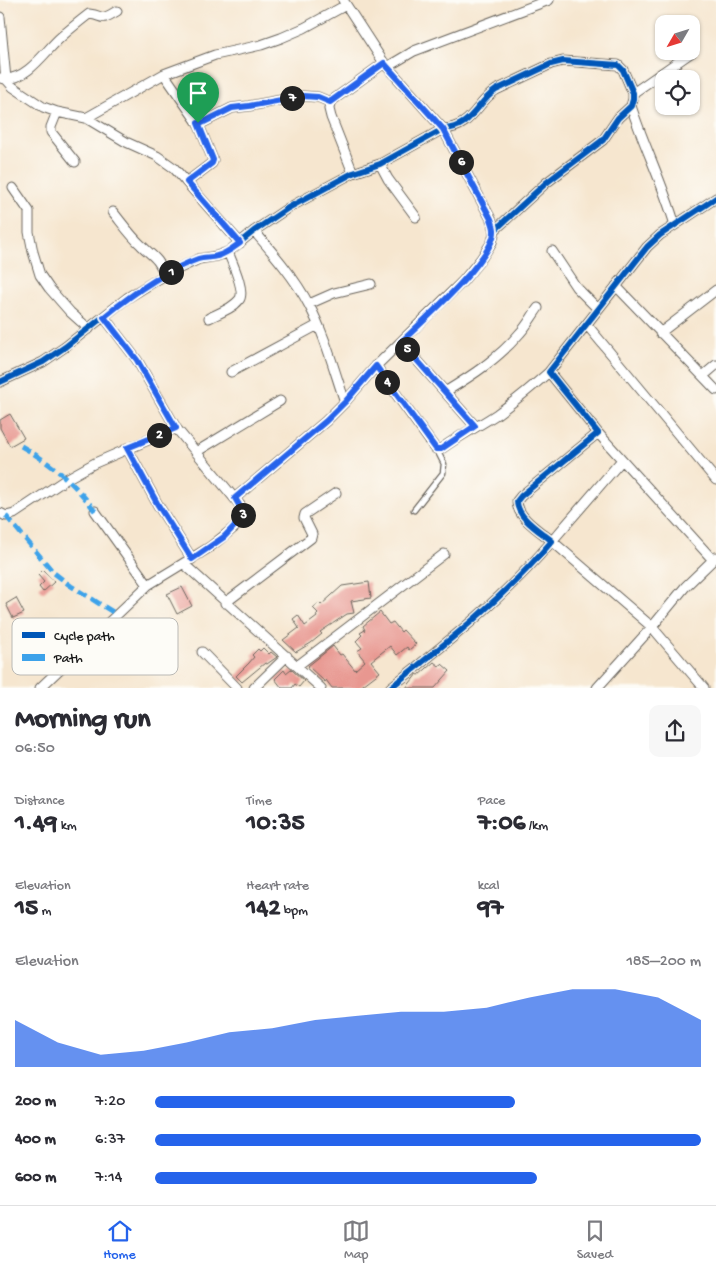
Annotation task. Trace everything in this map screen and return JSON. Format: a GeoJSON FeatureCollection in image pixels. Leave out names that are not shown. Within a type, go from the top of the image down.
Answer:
{"type":"FeatureCollection","features":[{"type":"Feature","properties":{"kind":"street"},"geometry":{"type":"LineString","coordinates":[[353,173],[331,117],[330,102],[385,65],[421,48],[549,0]]}},
{"type":"Feature","properties":{"kind":"street"},"geometry":{"type":"LineString","coordinates":[[86,118],[164,74],[215,55],[261,45],[281,38],[304,28],[345,2],[385,65],[443,129],[491,219],[494,230],[492,242],[463,281],[376,366],[345,402],[319,427],[235,498]]}},
{"type":"Feature","properties":{"kind":"street"},"geometry":{"type":"LineString","coordinates":[[3,78],[20,76],[62,36],[89,14],[105,18],[117,11]]}},
{"type":"Feature","properties":{"kind":"street"},"geometry":{"type":"LineString","coordinates":[[0,17],[3,78],[27,98],[43,107],[86,118],[126,142],[157,156],[174,168],[240,243]]}},
{"type":"Feature","properties":{"kind":"street"},"geometry":{"type":"LineString","coordinates":[[633,93],[680,60]]}},
{"type":"Feature","properties":{"kind":"street"},"geometry":{"type":"LineString","coordinates":[[0,382],[43,362],[89,329],[127,298],[164,275],[199,258],[217,256],[228,252],[254,231],[288,208],[353,173],[380,164],[443,129],[452,129],[466,121],[496,90],[551,64],[564,61],[618,65],[624,70],[633,93],[633,100],[630,106],[618,118],[603,140],[546,183],[494,230]]}},
{"type":"Feature","properties":{"kind":"street"},"geometry":{"type":"LineString","coordinates":[[164,74],[198,123],[213,160],[212,163],[187,182]]}},
{"type":"Feature","properties":{"kind":"street"},"geometry":{"type":"LineString","coordinates":[[198,123],[202,123],[232,108],[303,96],[318,97],[330,102]]}},
{"type":"Feature","properties":{"kind":"street"},"geometry":{"type":"LineString","coordinates":[[630,106],[660,180],[675,225]]}},
{"type":"Feature","properties":{"kind":"street"},"geometry":{"type":"LineString","coordinates":[[57,112],[51,132],[75,162]]}},
{"type":"Feature","properties":{"kind":"street"},"geometry":{"type":"LineString","coordinates":[[380,164],[388,179],[416,217]]}},
{"type":"Feature","properties":{"kind":"street"},"geometry":{"type":"LineString","coordinates":[[14,188],[29,211],[29,232],[40,275],[70,312],[89,329]]}},
{"type":"Feature","properties":{"kind":"street"},"geometry":{"type":"LineString","coordinates":[[376,366],[436,449],[441,449],[496,414],[522,395],[548,372],[587,325],[646,247],[716,198]]}},
{"type":"Feature","properties":{"kind":"street"},"geometry":{"type":"LineString","coordinates":[[113,212],[141,245],[153,254],[160,263],[164,275]]}},
{"type":"Feature","properties":{"kind":"street"},"geometry":{"type":"LineString","coordinates":[[254,231],[282,264],[309,304],[345,402]]}},
{"type":"Feature","properties":{"kind":"street"},"geometry":{"type":"LineString","coordinates":[[552,251],[576,287],[598,309]]}},
{"type":"Feature","properties":{"kind":"street"},"geometry":{"type":"LineString","coordinates":[[209,318],[230,308],[240,299],[242,291],[228,252]]}},
{"type":"Feature","properties":{"kind":"street"},"geometry":{"type":"LineString","coordinates":[[309,304],[334,293],[371,284]]}},
{"type":"Feature","properties":{"kind":"street"},"geometry":{"type":"LineString","coordinates":[[616,286],[716,390]]}},
{"type":"Feature","properties":{"kind":"street"},"geometry":{"type":"LineString","coordinates":[[660,333],[716,290]]}},
{"type":"Feature","properties":{"kind":"street"},"geometry":{"type":"LineString","coordinates":[[445,392],[492,361],[520,333],[538,308]]}},
{"type":"Feature","properties":{"kind":"street"},"geometry":{"type":"LineString","coordinates":[[104,317],[137,360],[176,428],[235,498],[243,512],[243,517],[224,537],[188,562],[148,585],[113,618]]}},
{"type":"Feature","properties":{"kind":"street"},"geometry":{"type":"LineString","coordinates":[[231,372],[318,325]]}},
{"type":"Feature","properties":{"kind":"street"},"geometry":{"type":"LineString","coordinates":[[587,325],[716,480]]}},
{"type":"Feature","properties":{"kind":"street"},"geometry":{"type":"LineString","coordinates":[[401,342],[475,426]]}},
{"type":"Feature","properties":{"kind":"street"},"geometry":{"type":"LineString","coordinates":[[702,376],[716,366]]}},
{"type":"Feature","properties":{"kind":"street"},"geometry":{"type":"LineString","coordinates":[[548,372],[598,433],[714,559],[685,587],[652,627],[596,688]]}},
{"type":"Feature","properties":{"kind":"street"},"geometry":{"type":"LineString","coordinates":[[196,452],[280,401]]}},
{"type":"Feature","properties":{"kind":"street"},"geometry":{"type":"LineString","coordinates":[[0,513],[6,516],[14,514],[68,478],[95,463],[176,428]]}},
{"type":"Feature","properties":{"kind":"street"},"geometry":{"type":"LineString","coordinates":[[598,433],[568,456],[517,501],[519,511],[532,525],[652,627],[704,688]]}},
{"type":"Feature","properties":{"kind":"street"},"geometry":{"type":"LineString","coordinates":[[127,448],[188,562],[225,603],[321,688]]}},
{"type":"Feature","properties":{"kind":"street"},"geometry":{"type":"LineString","coordinates":[[390,688],[501,596],[527,571],[622,460]]}},
{"type":"Feature","properties":{"kind":"street"},"geometry":{"type":"LineString","coordinates":[[225,603],[311,538],[312,534],[304,518],[305,514],[336,493]]}},
{"type":"Feature","properties":{"kind":"street"},"geometry":{"type":"LineString","coordinates":[[95,511],[148,585]]}},
{"type":"Feature","properties":{"kind":"street"},"geometry":{"type":"LineString","coordinates":[[297,666],[444,554]]}},
{"type":"Feature","properties":{"kind":"street"},"geometry":{"type":"LineString","coordinates":[[202,652],[237,688]]}},
{"type":"Feature","properties":{"kind":"street"},"geometry":{"type":"LineString","coordinates":[[254,688],[287,656]]}},
{"type":"Feature","properties":{"kind":"street"},"geometry":{"type":"LineString","coordinates":[[40,688],[54,675]]}},
{"type":"Feature","properties":{"kind":"lane"},"geometry":{"type":"LineString","coordinates":[[414,510],[443,473],[444,464],[436,449]]}},
{"type":"Feature","properties":{"kind":"building"},"geometry":{"type":"Polygon","coordinates":[[[10,414],[24,438],[10,446],[0,428],[0,420],[10,414]]]}},
{"type":"Feature","properties":{"kind":"building"},"geometry":{"type":"Polygon","coordinates":[[[43,570],[54,582],[43,592],[39,587],[44,582],[38,575],[43,570]]]}},
{"type":"Feature","properties":{"kind":"building"},"geometry":{"type":"Polygon","coordinates":[[[369,582],[371,598],[351,601],[354,613],[347,614],[320,632],[322,634],[311,643],[296,652],[283,640],[299,628],[293,619],[298,615],[305,626],[317,617],[318,613],[313,608],[319,603],[321,605],[342,586],[369,582]]]}},
{"type":"Feature","properties":{"kind":"building"},"geometry":{"type":"Polygon","coordinates":[[[182,587],[192,606],[177,614],[167,594],[182,587]]]}},
{"type":"Feature","properties":{"kind":"building"},"geometry":{"type":"Polygon","coordinates":[[[16,598],[24,613],[13,618],[6,604],[16,598]]]}},
{"type":"Feature","properties":{"kind":"building"},"geometry":{"type":"Polygon","coordinates":[[[380,612],[389,624],[393,622],[401,632],[403,630],[416,644],[409,650],[407,647],[397,655],[390,646],[371,661],[380,672],[359,688],[332,688],[326,680],[325,682],[308,666],[333,646],[355,670],[365,661],[357,651],[362,648],[356,641],[362,635],[360,633],[365,630],[363,626],[380,612]]]}},
{"type":"Feature","properties":{"kind":"building"},"geometry":{"type":"Polygon","coordinates":[[[263,648],[269,654],[271,652],[277,657],[267,664],[265,663],[242,682],[236,676],[254,657],[252,655],[258,649],[260,651],[263,648]]]}},
{"type":"Feature","properties":{"kind":"building"},"geometry":{"type":"Polygon","coordinates":[[[434,662],[439,666],[442,664],[450,671],[435,688],[406,688],[417,674],[419,675],[434,662]]]}},
{"type":"Feature","properties":{"kind":"building"},"geometry":{"type":"Polygon","coordinates":[[[291,669],[304,681],[299,687],[295,684],[292,688],[282,688],[275,679],[284,670],[286,673],[291,669]]]}},
{"type":"Feature","properties":{"kind":"marked path"},"geometry":{"type":"LineString","coordinates":[[21,446],[62,474],[95,511]]}},
{"type":"Feature","properties":{"kind":"marked path"},"geometry":{"type":"LineString","coordinates":[[6,516],[54,573],[116,614]]}},
{"type":"Feature","properties":{"kind":"cycle path"},"geometry":{"type":"LineString","coordinates":[[0,382],[43,362],[127,298],[165,275],[199,259],[228,252],[254,231],[288,208],[353,173],[380,164],[443,129],[453,128],[461,124],[496,90],[551,64],[563,61],[618,65],[623,70],[633,93],[631,106],[618,118],[603,140],[546,183],[495,230]]}},
{"type":"Feature","properties":{"kind":"cycle path"},"geometry":{"type":"LineString","coordinates":[[390,688],[454,636],[515,582],[552,541],[525,518],[518,507],[517,501],[598,433],[549,372],[647,247],[660,235],[716,198]]}},
{"type":"Feature","properties":{"kind":"route"},"geometry":{"type":"LineString","coordinates":[[384,63],[443,129],[491,219],[494,230],[492,242],[463,281],[401,342],[475,426],[441,449],[436,449],[376,366],[326,421],[235,498],[243,512],[243,517],[224,537],[192,559],[158,505],[127,448],[176,428],[137,360],[104,317],[127,298],[164,275],[199,258],[217,256],[228,252],[240,243],[187,182],[212,163],[213,160],[212,153],[198,123],[202,123],[222,111],[232,108],[303,96],[318,97],[330,102],[384,63]]}}]}
